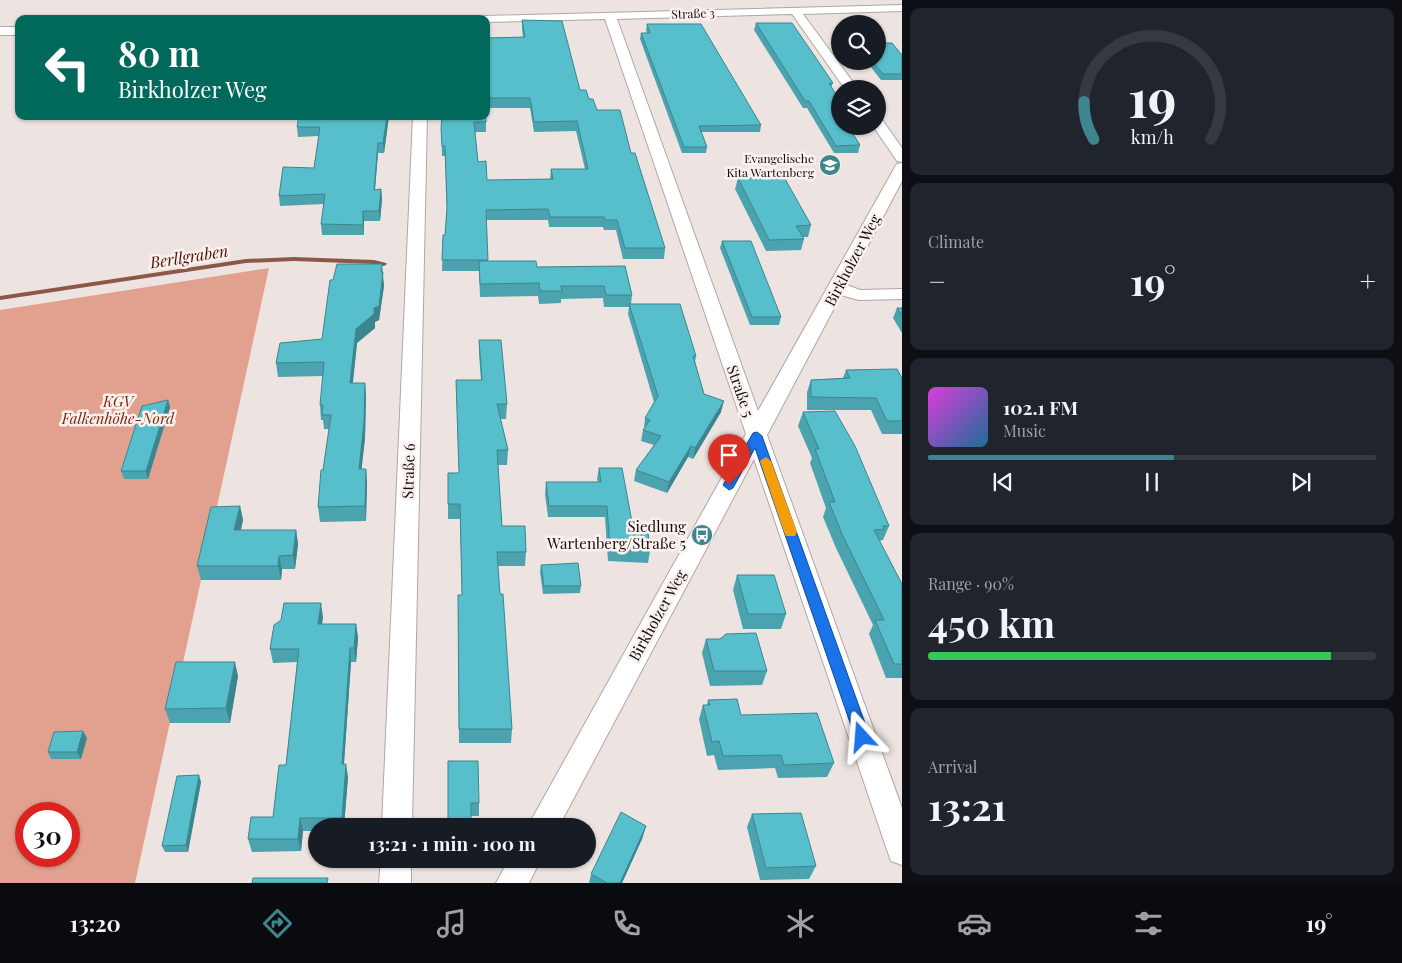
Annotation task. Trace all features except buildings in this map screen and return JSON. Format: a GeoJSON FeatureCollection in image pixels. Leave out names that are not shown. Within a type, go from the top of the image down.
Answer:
{"type":"FeatureCollection","features":[{"type":"Feature","properties":{"kind":"street","name":"Straße 3"},"geometry":{"type":"LineString","coordinates":[[490,19],[902,8]]}},
{"type":"Feature","properties":{"kind":"street"},"geometry":{"type":"LineString","coordinates":[[794,11],[845,80]]}},
{"type":"Feature","properties":{"kind":"street","name":"Straße 5"},"geometry":{"type":"LineString","coordinates":[[610,16],[902,850]]}},
{"type":"Feature","properties":{"kind":"street"},"geometry":{"type":"LineString","coordinates":[[0,32],[15,31]]}},
{"type":"Feature","properties":{"kind":"street","name":"Straße 6"},"geometry":{"type":"LineString","coordinates":[[397,818],[420,120]]}},
{"type":"Feature","properties":{"kind":"street"},"geometry":{"type":"LineString","coordinates":[[886,135],[902,158]]}},
{"type":"Feature","properties":{"kind":"street","name":"Birkholzer Weg"},"geometry":{"type":"LineString","coordinates":[[547,818],[902,167]]}},
{"type":"Feature","properties":{"kind":"street"},"geometry":{"type":"LineString","coordinates":[[837,288],[859,295],[902,294]]}},
{"type":"Feature","properties":{"kind":"street"},"geometry":{"type":"LineString","coordinates":[[395,883],[396,868]]}},
{"type":"Feature","properties":{"kind":"street"},"geometry":{"type":"LineString","coordinates":[[512,883],[521,868]]}},
{"type":"Feature","properties":{"kind":"green space","name":"KGV Falkenhöhe-Nord"},"geometry":{"type":"Polygon","coordinates":[[[269,268],[135,883],[0,883],[0,310],[269,268]]]}},
{"type":"Feature","properties":{"kind":"waterway","name":"Berllgraben"},"geometry":{"type":"LineString","coordinates":[[0,298],[246,261],[294,259],[384,264]]}},
{"type":"Feature","properties":{"kind":"slow traffic"},"geometry":{"type":"LineString","coordinates":[[766,461],[791,532]]}},
{"type":"Feature","properties":{"kind":"place","name":"Evangelische Kita Wartenberg"},"geometry":{"type":"Point","coordinates":[830,165]}},
{"type":"Feature","properties":{"kind":"place","name":"Siedlung Wartenberg/Straße 5"},"geometry":{"type":"Point","coordinates":[702,535]}},
{"type":"Feature","properties":{"kind":"route"},"geometry":{"type":"LineString","coordinates":[[729,485],[757,436],[862,737]]}}]}
